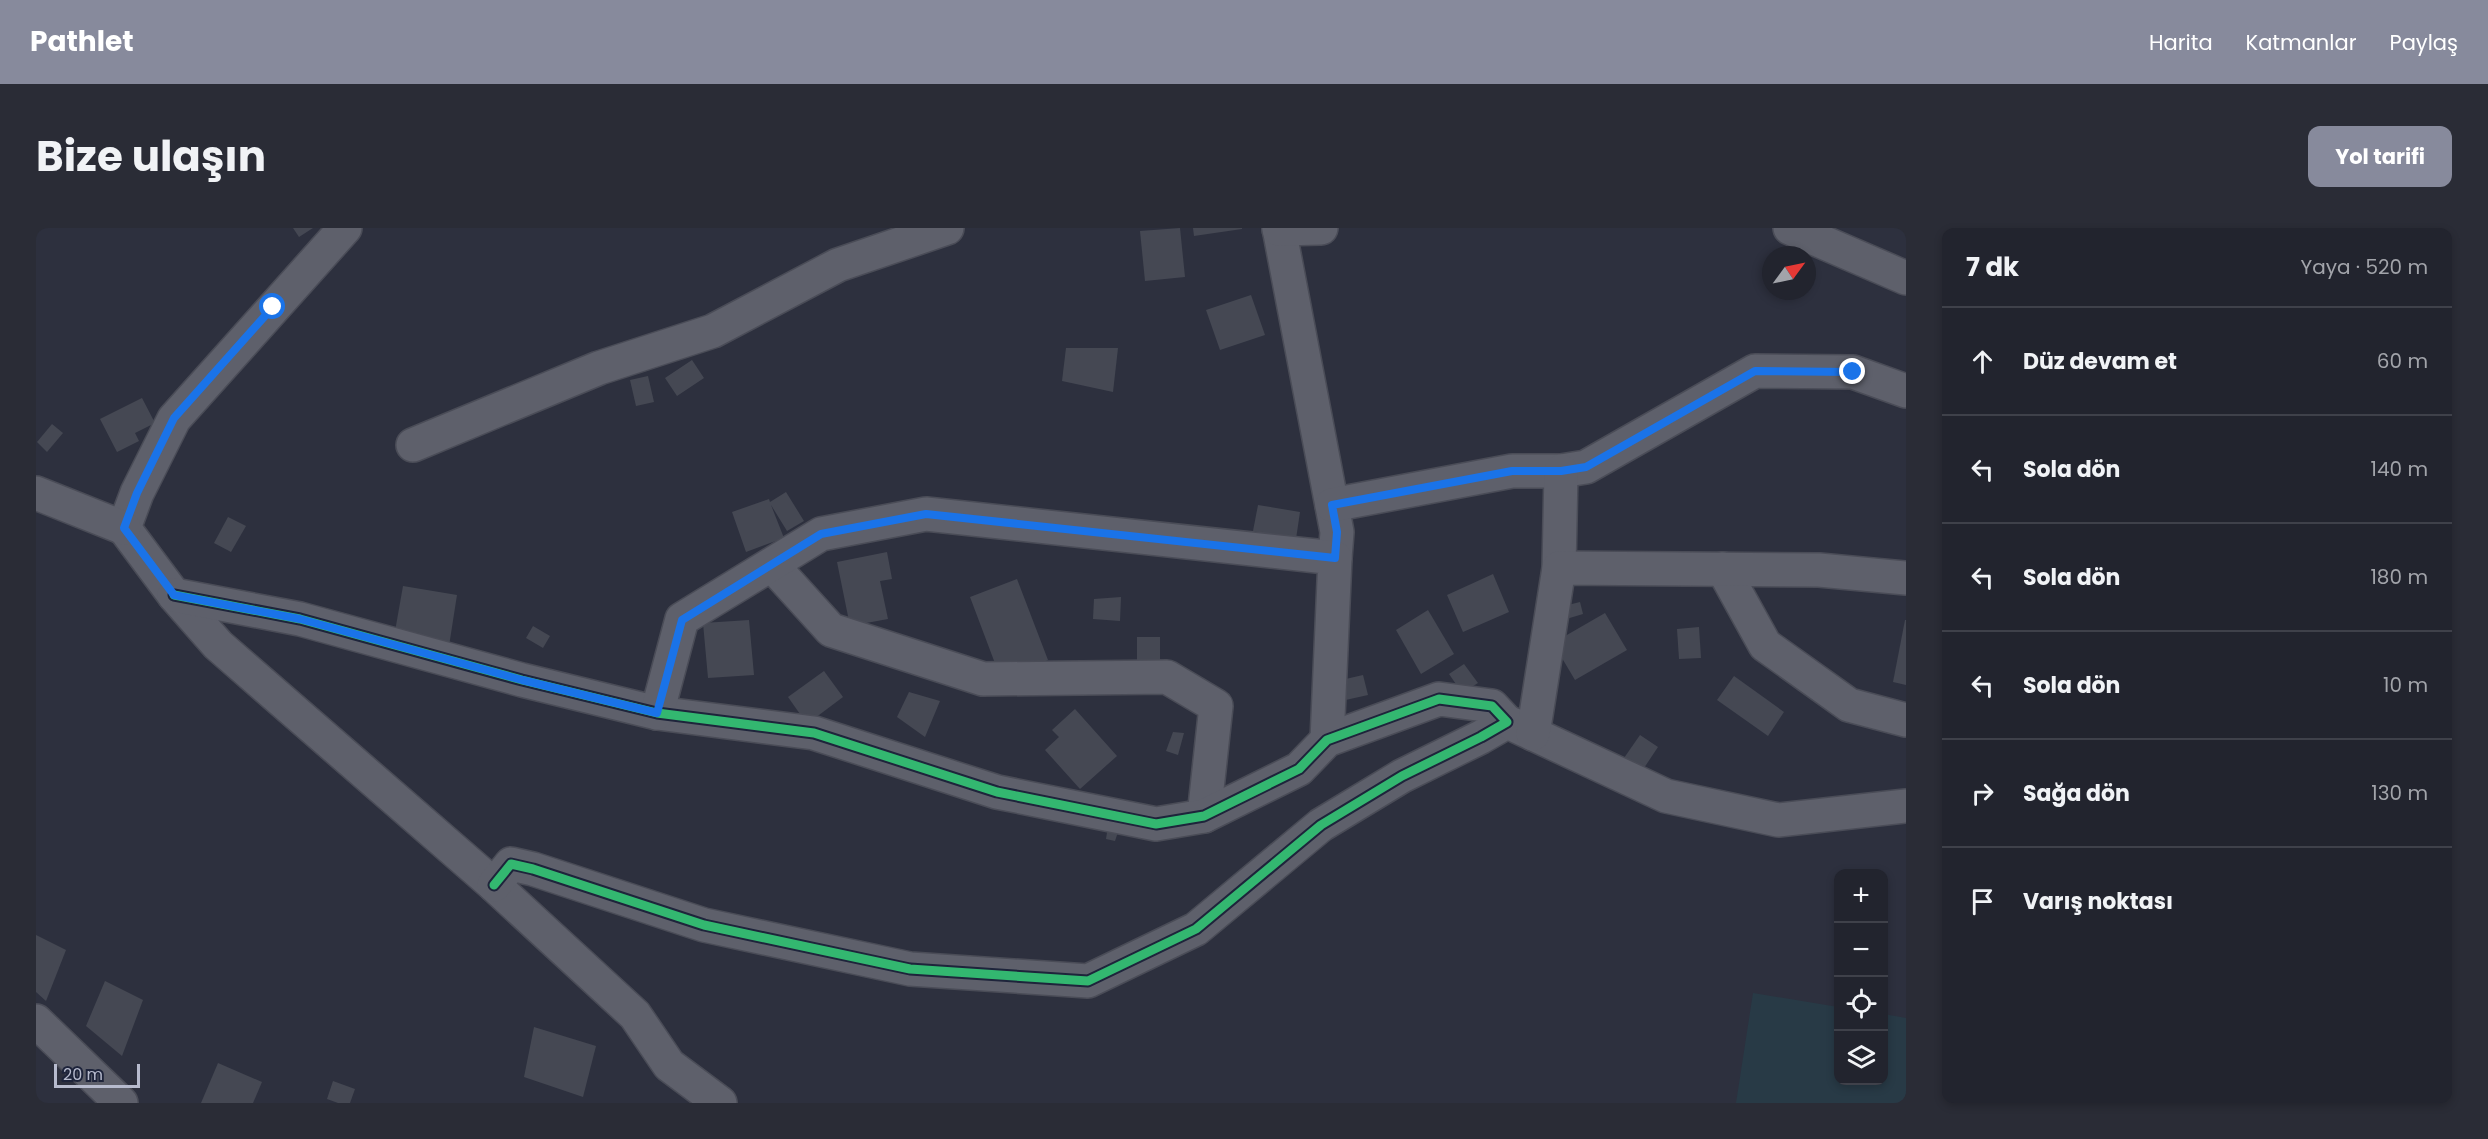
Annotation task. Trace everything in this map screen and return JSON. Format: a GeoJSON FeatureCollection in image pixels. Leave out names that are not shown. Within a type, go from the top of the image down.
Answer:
{"type":"FeatureCollection","features":[{"type":"Feature","properties":{"kind":"street"},"geometry":{"type":"LineString","coordinates":[[124,528],[137,493],[174,418],[345,228]]}},
{"type":"Feature","properties":{"kind":"street"},"geometry":{"type":"LineString","coordinates":[[413,445],[599,368],[713,331],[838,265],[947,228]]}},
{"type":"Feature","properties":{"kind":"street"},"geometry":{"type":"LineString","coordinates":[[1321,228],[1279,229],[1337,532],[1327,740]]}},
{"type":"Feature","properties":{"kind":"street"},"geometry":{"type":"LineString","coordinates":[[1790,228],[1906,278]]}},
{"type":"Feature","properties":{"kind":"street"},"geometry":{"type":"LineString","coordinates":[[1332,505],[1512,471],[1561,471],[1586,467],[1755,371],[1853,372],[1906,391]]}},
{"type":"Feature","properties":{"kind":"street"},"geometry":{"type":"LineString","coordinates":[[1520,728],[1559,568],[1561,471]]}},
{"type":"Feature","properties":{"kind":"street"},"geometry":{"type":"LineString","coordinates":[[36,493],[124,528],[174,595],[218,645],[494,885],[635,1015],[669,1065],[720,1103]]}},
{"type":"Feature","properties":{"kind":"street"},"geometry":{"type":"LineString","coordinates":[[657,713],[682,620],[773,566],[821,534],[926,514],[1335,558]]}},
{"type":"Feature","properties":{"kind":"street"},"geometry":{"type":"LineString","coordinates":[[773,566],[831,630],[983,679],[1167,677],[1173,680],[1216,706],[1204,816]]}},
{"type":"Feature","properties":{"kind":"street"},"geometry":{"type":"LineString","coordinates":[[1559,568],[1819,570],[1906,578]]}},
{"type":"Feature","properties":{"kind":"street"},"geometry":{"type":"LineString","coordinates":[[1723,569],[1765,645],[1849,705],[1906,720]]}},
{"type":"Feature","properties":{"kind":"street"},"geometry":{"type":"LineString","coordinates":[[174,595],[300,619],[522,680],[657,713],[814,733],[997,792],[1156,824],[1204,816],[1299,769],[1327,740],[1439,699],[1492,706],[1520,728],[1666,796],[1778,820],[1906,806]]}},
{"type":"Feature","properties":{"kind":"street"},"geometry":{"type":"LineString","coordinates":[[494,885],[511,864],[533,869],[704,925],[909,969],[1088,981],[1196,929],[1322,825],[1402,776],[1481,737],[1520,728]]}},
{"type":"Feature","properties":{"kind":"street"},"geometry":{"type":"LineString","coordinates":[[36,1021],[121,1103]]}},
{"type":"Feature","properties":{"kind":"shaded area"},"geometry":{"type":"Polygon","coordinates":[[[1753,993],[1834,1006],[1834,1085],[1888,1085],[1888,1015],[1906,1018],[1906,1103],[1736,1103],[1753,993]]]}},
{"type":"Feature","properties":{"kind":"building"},"geometry":{"type":"Polygon","coordinates":[[[293,228],[313,228],[299,237],[293,228]]]}},
{"type":"Feature","properties":{"kind":"building"},"geometry":{"type":"Polygon","coordinates":[[[1180,228],[1185,277],[1145,281],[1140,231],[1180,228]]]}},
{"type":"Feature","properties":{"kind":"building"},"geometry":{"type":"Polygon","coordinates":[[[1193,228],[1242,228],[1242,229],[1194,236],[1193,228]]]}},
{"type":"Feature","properties":{"kind":"building"},"geometry":{"type":"Polygon","coordinates":[[[1251,295],[1265,335],[1220,350],[1206,310],[1251,295]]]}},
{"type":"Feature","properties":{"kind":"building"},"geometry":{"type":"Polygon","coordinates":[[[1066,348],[1118,348],[1113,392],[1062,381],[1066,348]]]}},
{"type":"Feature","properties":{"kind":"building"},"geometry":{"type":"Polygon","coordinates":[[[692,360],[704,378],[677,396],[665,378],[692,360]]]}},
{"type":"Feature","properties":{"kind":"building"},"geometry":{"type":"Polygon","coordinates":[[[648,376],[654,402],[636,406],[630,380],[648,376]]]}},
{"type":"Feature","properties":{"kind":"building"},"geometry":{"type":"Polygon","coordinates":[[[142,398],[155,423],[135,433],[139,441],[117,452],[100,419],[142,398]]]}},
{"type":"Feature","properties":{"kind":"building"},"geometry":{"type":"Polygon","coordinates":[[[52,424],[63,433],[47,452],[37,442],[52,424]]]}},
{"type":"Feature","properties":{"kind":"building"},"geometry":{"type":"Polygon","coordinates":[[[786,492],[804,521],[787,531],[771,505],[784,538],[746,552],[732,512],[769,499],[770,502],[786,492]]]}},
{"type":"Feature","properties":{"kind":"building"},"geometry":{"type":"Polygon","coordinates":[[[1258,505],[1300,512],[1296,539],[1253,531],[1258,505]]]}},
{"type":"Feature","properties":{"kind":"building"},"geometry":{"type":"Polygon","coordinates":[[[228,517],[246,526],[231,552],[214,543],[228,517]]]}},
{"type":"Feature","properties":{"kind":"building"},"geometry":{"type":"Polygon","coordinates":[[[887,552],[892,579],[880,581],[888,619],[850,626],[837,562],[887,552]]]}},
{"type":"Feature","properties":{"kind":"building"},"geometry":{"type":"Polygon","coordinates":[[[1493,574],[1509,612],[1463,632],[1447,595],[1493,574]]]}},
{"type":"Feature","properties":{"kind":"building"},"geometry":{"type":"Polygon","coordinates":[[[1017,579],[1048,660],[1012,674],[1007,662],[996,666],[970,597],[1017,579]]]}},
{"type":"Feature","properties":{"kind":"building"},"geometry":{"type":"Polygon","coordinates":[[[403,586],[457,595],[449,646],[394,637],[403,586]]]}},
{"type":"Feature","properties":{"kind":"building"},"geometry":{"type":"Polygon","coordinates":[[[1121,597],[1120,621],[1093,619],[1094,599],[1121,597]]]}},
{"type":"Feature","properties":{"kind":"building"},"geometry":{"type":"Polygon","coordinates":[[[1580,602],[1583,614],[1563,620],[1560,607],[1580,602]]]}},
{"type":"Feature","properties":{"kind":"building"},"geometry":{"type":"Polygon","coordinates":[[[1428,610],[1454,654],[1421,674],[1396,630],[1428,610]]]}},
{"type":"Feature","properties":{"kind":"building"},"geometry":{"type":"Polygon","coordinates":[[[1605,613],[1627,650],[1575,680],[1553,643],[1605,613]]]}},
{"type":"Feature","properties":{"kind":"building"},"geometry":{"type":"Polygon","coordinates":[[[749,620],[754,675],[708,678],[703,623],[749,620]]]}},
{"type":"Feature","properties":{"kind":"building"},"geometry":{"type":"Polygon","coordinates":[[[1906,620],[1906,685],[1893,682],[1906,620]]]}},
{"type":"Feature","properties":{"kind":"building"},"geometry":{"type":"Polygon","coordinates":[[[533,626],[550,636],[543,648],[526,638],[533,626]]]}},
{"type":"Feature","properties":{"kind":"building"},"geometry":{"type":"Polygon","coordinates":[[[1699,627],[1701,658],[1679,659],[1677,629],[1699,627]]]}},
{"type":"Feature","properties":{"kind":"building"},"geometry":{"type":"Polygon","coordinates":[[[1137,637],[1160,637],[1160,664],[1137,664],[1137,637]]]}},
{"type":"Feature","properties":{"kind":"building"},"geometry":{"type":"Polygon","coordinates":[[[1464,664],[1478,683],[1462,693],[1449,674],[1464,664]]]}},
{"type":"Feature","properties":{"kind":"building"},"geometry":{"type":"Polygon","coordinates":[[[824,671],[843,697],[807,724],[788,697],[824,671]]]}},
{"type":"Feature","properties":{"kind":"building"},"geometry":{"type":"Polygon","coordinates":[[[1363,675],[1368,695],[1341,701],[1337,681],[1363,675]]]}},
{"type":"Feature","properties":{"kind":"building"},"geometry":{"type":"Polygon","coordinates":[[[1734,676],[1784,712],[1768,736],[1717,700],[1734,676]]]}},
{"type":"Feature","properties":{"kind":"building"},"geometry":{"type":"Polygon","coordinates":[[[909,692],[940,701],[925,737],[897,717],[909,692]]]}},
{"type":"Feature","properties":{"kind":"building"},"geometry":{"type":"Polygon","coordinates":[[[1075,709],[1117,756],[1080,789],[1045,750],[1059,737],[1052,730],[1075,709]]]}},
{"type":"Feature","properties":{"kind":"building"},"geometry":{"type":"Polygon","coordinates":[[[1173,732],[1184,733],[1178,755],[1166,751],[1173,732]]]}},
{"type":"Feature","properties":{"kind":"building"},"geometry":{"type":"Polygon","coordinates":[[[1640,735],[1658,747],[1642,771],[1624,758],[1640,735]]]}},
{"type":"Feature","properties":{"kind":"building"},"geometry":{"type":"Polygon","coordinates":[[[1108,826],[1120,826],[1115,841],[1106,839],[1108,826]]]}},
{"type":"Feature","properties":{"kind":"building"},"geometry":{"type":"Polygon","coordinates":[[[36,935],[66,950],[46,1001],[36,992],[36,935]]]}},
{"type":"Feature","properties":{"kind":"building"},"geometry":{"type":"Polygon","coordinates":[[[105,981],[143,1000],[122,1056],[86,1026],[105,981]]]}},
{"type":"Feature","properties":{"kind":"building"},"geometry":{"type":"Polygon","coordinates":[[[534,1027],[596,1046],[583,1097],[524,1077],[534,1027]]]}},
{"type":"Feature","properties":{"kind":"building"},"geometry":{"type":"Polygon","coordinates":[[[218,1063],[262,1082],[253,1103],[201,1103],[218,1063]]]}},
{"type":"Feature","properties":{"kind":"building"},"geometry":{"type":"Polygon","coordinates":[[[333,1081],[355,1089],[350,1103],[338,1103],[327,1099],[333,1081]]]}},
{"type":"Feature","properties":{"kind":"cycle path"},"geometry":{"type":"LineString","coordinates":[[174,595],[300,619],[522,680],[657,713],[814,733],[997,792],[1156,824],[1204,816],[1299,769],[1327,740],[1439,699],[1492,706],[1507,722],[1402,776],[1321,825],[1196,929],[1088,981],[910,969],[704,925],[533,869],[511,864],[494,885]]}},
{"type":"Feature","properties":{"kind":"route"},"geometry":{"type":"LineString","coordinates":[[273,307],[174,418],[137,493],[124,528],[174,595],[300,619],[522,680],[657,713],[682,620],[773,566],[821,534],[926,514],[1335,558],[1337,532],[1332,505],[1512,471],[1561,471],[1586,467],[1755,371],[1853,372]]}}]}
